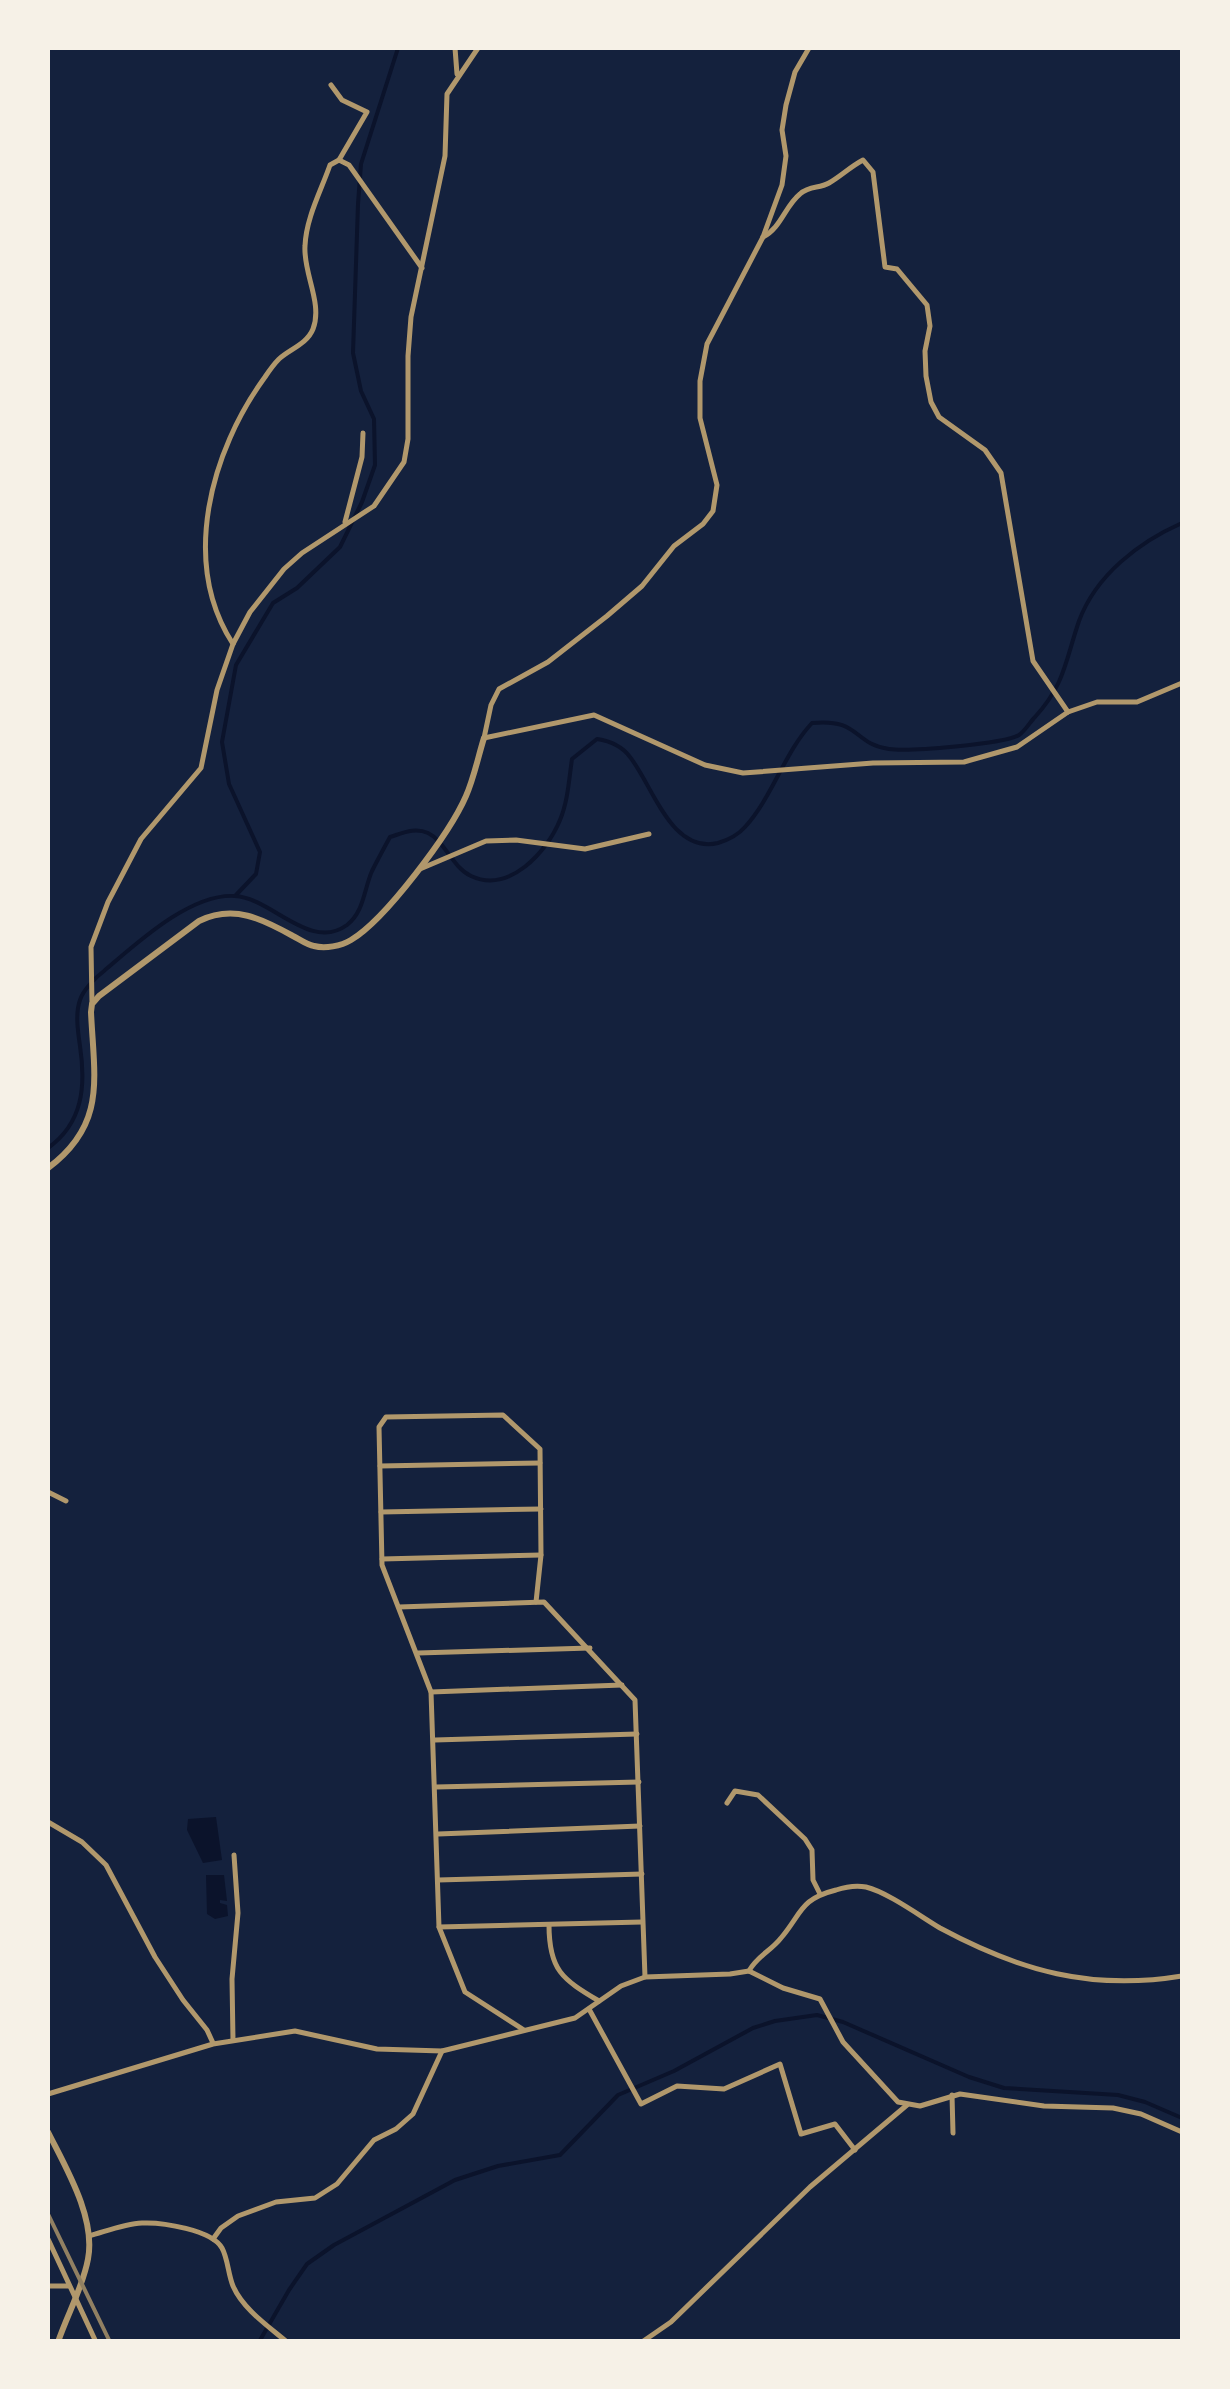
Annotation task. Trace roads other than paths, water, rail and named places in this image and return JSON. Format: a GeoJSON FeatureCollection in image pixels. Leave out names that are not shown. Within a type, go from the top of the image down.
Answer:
{"type":"FeatureCollection","features":[{"type":"Feature","properties":{"kind":"street"},"geometry":{"type":"LineString","coordinates":[[455,48],[458,77]]}},
{"type":"Feature","properties":{"kind":"street"},"geometry":{"type":"LineString","coordinates":[[48,1168],[70,1152],[91,1117],[95,1100],[91,947],[108,902],[140,839],[201,768],[213,706],[234,644],[250,612],[284,569],[320,538],[374,506],[404,462],[409,426],[412,317],[445,156],[448,94],[478,48]]}},
{"type":"Feature","properties":{"kind":"street"},"geometry":{"type":"LineString","coordinates":[[92,1004],[199,921],[215,915],[247,914],[313,946],[336,946],[352,940],[420,869],[465,799],[500,688],[548,662],[608,616],[642,586],[674,546],[713,512],[718,485],[700,418],[700,381],[707,344],[763,237],[782,186],[786,105],[795,72],[809,48]]}},
{"type":"Feature","properties":{"kind":"street"},"geometry":{"type":"LineString","coordinates":[[234,644],[216,612],[207,569],[209,494],[224,453],[257,388],[279,358],[311,334],[315,322],[304,249],[308,224],[330,165],[339,160],[367,112],[342,100],[330,85]]}},
{"type":"Feature","properties":{"kind":"street"},"geometry":{"type":"LineString","coordinates":[[339,160],[349,165],[422,269]]}},
{"type":"Feature","properties":{"kind":"street"},"geometry":{"type":"LineString","coordinates":[[763,237],[770,234],[794,198],[809,186],[827,185],[842,170],[863,160],[873,172],[885,266],[897,268],[927,304],[930,326],[925,352],[931,402],[939,416],[984,450],[1001,473],[1034,661],[1068,712]]}},
{"type":"Feature","properties":{"kind":"street"},"geometry":{"type":"LineString","coordinates":[[345,522],[362,457],[363,433]]}},
{"type":"Feature","properties":{"kind":"street"},"geometry":{"type":"LineString","coordinates":[[484,738],[594,715],[704,765],[743,773],[873,763],[964,762],[1017,747],[1068,712],[1097,702],[1137,702],[1182,683]]}},
{"type":"Feature","properties":{"kind":"street"},"geometry":{"type":"LineString","coordinates":[[420,869],[486,841],[516,840],[585,849],[649,834]]}},
{"type":"Feature","properties":{"kind":"street"},"geometry":{"type":"LineString","coordinates":[[524,2031],[464,1992],[438,1927],[432,1692],[382,1559],[378,1427],[386,1417],[503,1416],[540,1449],[541,1554],[536,1602]]}},
{"type":"Feature","properties":{"kind":"street"},"geometry":{"type":"LineString","coordinates":[[380,1466],[540,1463]]}},
{"type":"Feature","properties":{"kind":"street"},"geometry":{"type":"LineString","coordinates":[[48,1492],[66,1500]]}},
{"type":"Feature","properties":{"kind":"street"},"geometry":{"type":"LineString","coordinates":[[381,1512],[541,1508]]}},
{"type":"Feature","properties":{"kind":"street"},"geometry":{"type":"LineString","coordinates":[[382,1559],[541,1554]]}},
{"type":"Feature","properties":{"kind":"street"},"geometry":{"type":"LineString","coordinates":[[399,1607],[544,1602],[635,1700],[645,1977]]}},
{"type":"Feature","properties":{"kind":"street"},"geometry":{"type":"LineString","coordinates":[[417,1653],[590,1648]]}},
{"type":"Feature","properties":{"kind":"street"},"geometry":{"type":"LineString","coordinates":[[432,1692],[622,1685]]}},
{"type":"Feature","properties":{"kind":"street"},"geometry":{"type":"LineString","coordinates":[[435,1740],[638,1734]]}},
{"type":"Feature","properties":{"kind":"street"},"geometry":{"type":"LineString","coordinates":[[436,1788],[639,1782]]}},
{"type":"Feature","properties":{"kind":"street"},"geometry":{"type":"LineString","coordinates":[[727,1803],[735,1791],[753,1792],[798,1832],[812,1850],[813,1880],[820,1894]]}},
{"type":"Feature","properties":{"kind":"street"},"geometry":{"type":"LineString","coordinates":[[48,1822],[82,1842],[106,1864],[155,1957],[213,2044]]}},
{"type":"Feature","properties":{"kind":"street"},"geometry":{"type":"LineString","coordinates":[[436,1834],[640,1826]]}},
{"type":"Feature","properties":{"kind":"street"},"geometry":{"type":"LineString","coordinates":[[232,2040],[238,1913],[234,1855]]}},
{"type":"Feature","properties":{"kind":"street"},"geometry":{"type":"LineString","coordinates":[[438,1880],[642,1874]]}},
{"type":"Feature","properties":{"kind":"street"},"geometry":{"type":"LineString","coordinates":[[750,1971],[755,1960],[780,1940],[805,1902],[848,1886],[868,1888],[961,1939],[1026,1968],[1114,1982],[1182,1976]]}},
{"type":"Feature","properties":{"kind":"street"},"geometry":{"type":"LineString","coordinates":[[438,1927],[642,1922]]}},
{"type":"Feature","properties":{"kind":"street"},"geometry":{"type":"LineString","coordinates":[[549,1924],[549,1951],[555,1965],[568,1982],[599,2001]]}},
{"type":"Feature","properties":{"kind":"street"},"geometry":{"type":"LineString","coordinates":[[48,2094],[213,2044],[296,2031],[376,2049],[442,2051],[575,2018],[621,1986],[645,1977],[750,1971],[783,1988],[820,1999],[843,2042],[898,2102],[920,2106],[952,2095],[1044,2106],[1126,2109],[1182,2132]]}},
{"type":"Feature","properties":{"kind":"street"},"geometry":{"type":"LineString","coordinates":[[590,2010],[640,2102],[677,2086],[724,2090],[780,2064],[801,2134],[834,2124],[856,2150]]}},
{"type":"Feature","properties":{"kind":"street"},"geometry":{"type":"LineString","coordinates":[[213,2239],[238,2216],[276,2202],[315,2198],[337,2184],[374,2140],[396,2129],[413,2114],[442,2051]]}},
{"type":"Feature","properties":{"kind":"street"},"geometry":{"type":"LineString","coordinates":[[952,2095],[953,2132]]}},
{"type":"Feature","properties":{"kind":"street"},"geometry":{"type":"LineString","coordinates":[[642,2342],[682,2312],[801,2196],[907,2105]]}},
{"type":"Feature","properties":{"kind":"street"},"geometry":{"type":"LineString","coordinates":[[48,2132],[90,2236],[86,2270],[58,2342]]}},
{"type":"Feature","properties":{"kind":"street"},"geometry":{"type":"LineString","coordinates":[[90,2236],[122,2226],[157,2224],[213,2239],[222,2247],[234,2287],[258,2317],[287,2342]]}},
{"type":"Feature","properties":{"kind":"street"},"geometry":{"type":"LineString","coordinates":[[48,2239],[96,2342]]}},
{"type":"Feature","properties":{"kind":"street"},"geometry":{"type":"LineString","coordinates":[[48,2286],[68,2286]]}},
{"type":"Feature","properties":{"kind":"water"},"geometry":{"type":"Polygon","coordinates":[[[216,1817],[222,1860],[203,1863],[187,1830],[188,1819],[216,1817]]]}},
{"type":"Feature","properties":{"kind":"water"},"geometry":{"type":"Polygon","coordinates":[[[206,1875],[224,1875],[227,1901],[220,1903],[227,1905],[228,1916],[215,1919],[207,1914],[206,1875]]]}},
{"type":"Feature","properties":{"kind":"waterway"},"geometry":{"type":"LineString","coordinates":[[236,895],[256,874],[260,852],[229,784],[222,742],[236,665],[273,603],[297,588],[340,547],[375,465],[374,419],[361,391],[353,353],[358,204],[361,164],[398,48]]}},
{"type":"Feature","properties":{"kind":"waterway"},"geometry":{"type":"LineString","coordinates":[[48,1148],[69,1127],[79,1103],[82,1075],[77,1017],[82,996],[97,977],[132,947],[182,911],[218,897],[235,896],[263,905],[305,928],[333,932],[357,914],[372,871],[390,837],[414,831],[434,837],[471,876],[485,880],[512,875],[546,845],[565,805],[572,759],[597,739],[627,753],[665,815],[688,838],[702,844],[718,843],[745,827],[812,723],[839,724],[877,746],[899,750],[976,744],[1019,735],[1058,683],[1079,621],[1096,589],[1135,550],[1182,523]]}},
{"type":"Feature","properties":{"kind":"waterway"},"geometry":{"type":"LineString","coordinates":[[259,2342],[307,2264],[334,2245],[455,2180],[498,2166],[560,2155],[618,2095],[674,2071],[753,2028],[775,2021],[817,2015],[1004,2088],[1118,2095],[1182,2118]]}},
{"type":"Feature","properties":{"kind":"railway"},"geometry":{"type":"LineString","coordinates":[[48,2214],[110,2342]]}}]}
